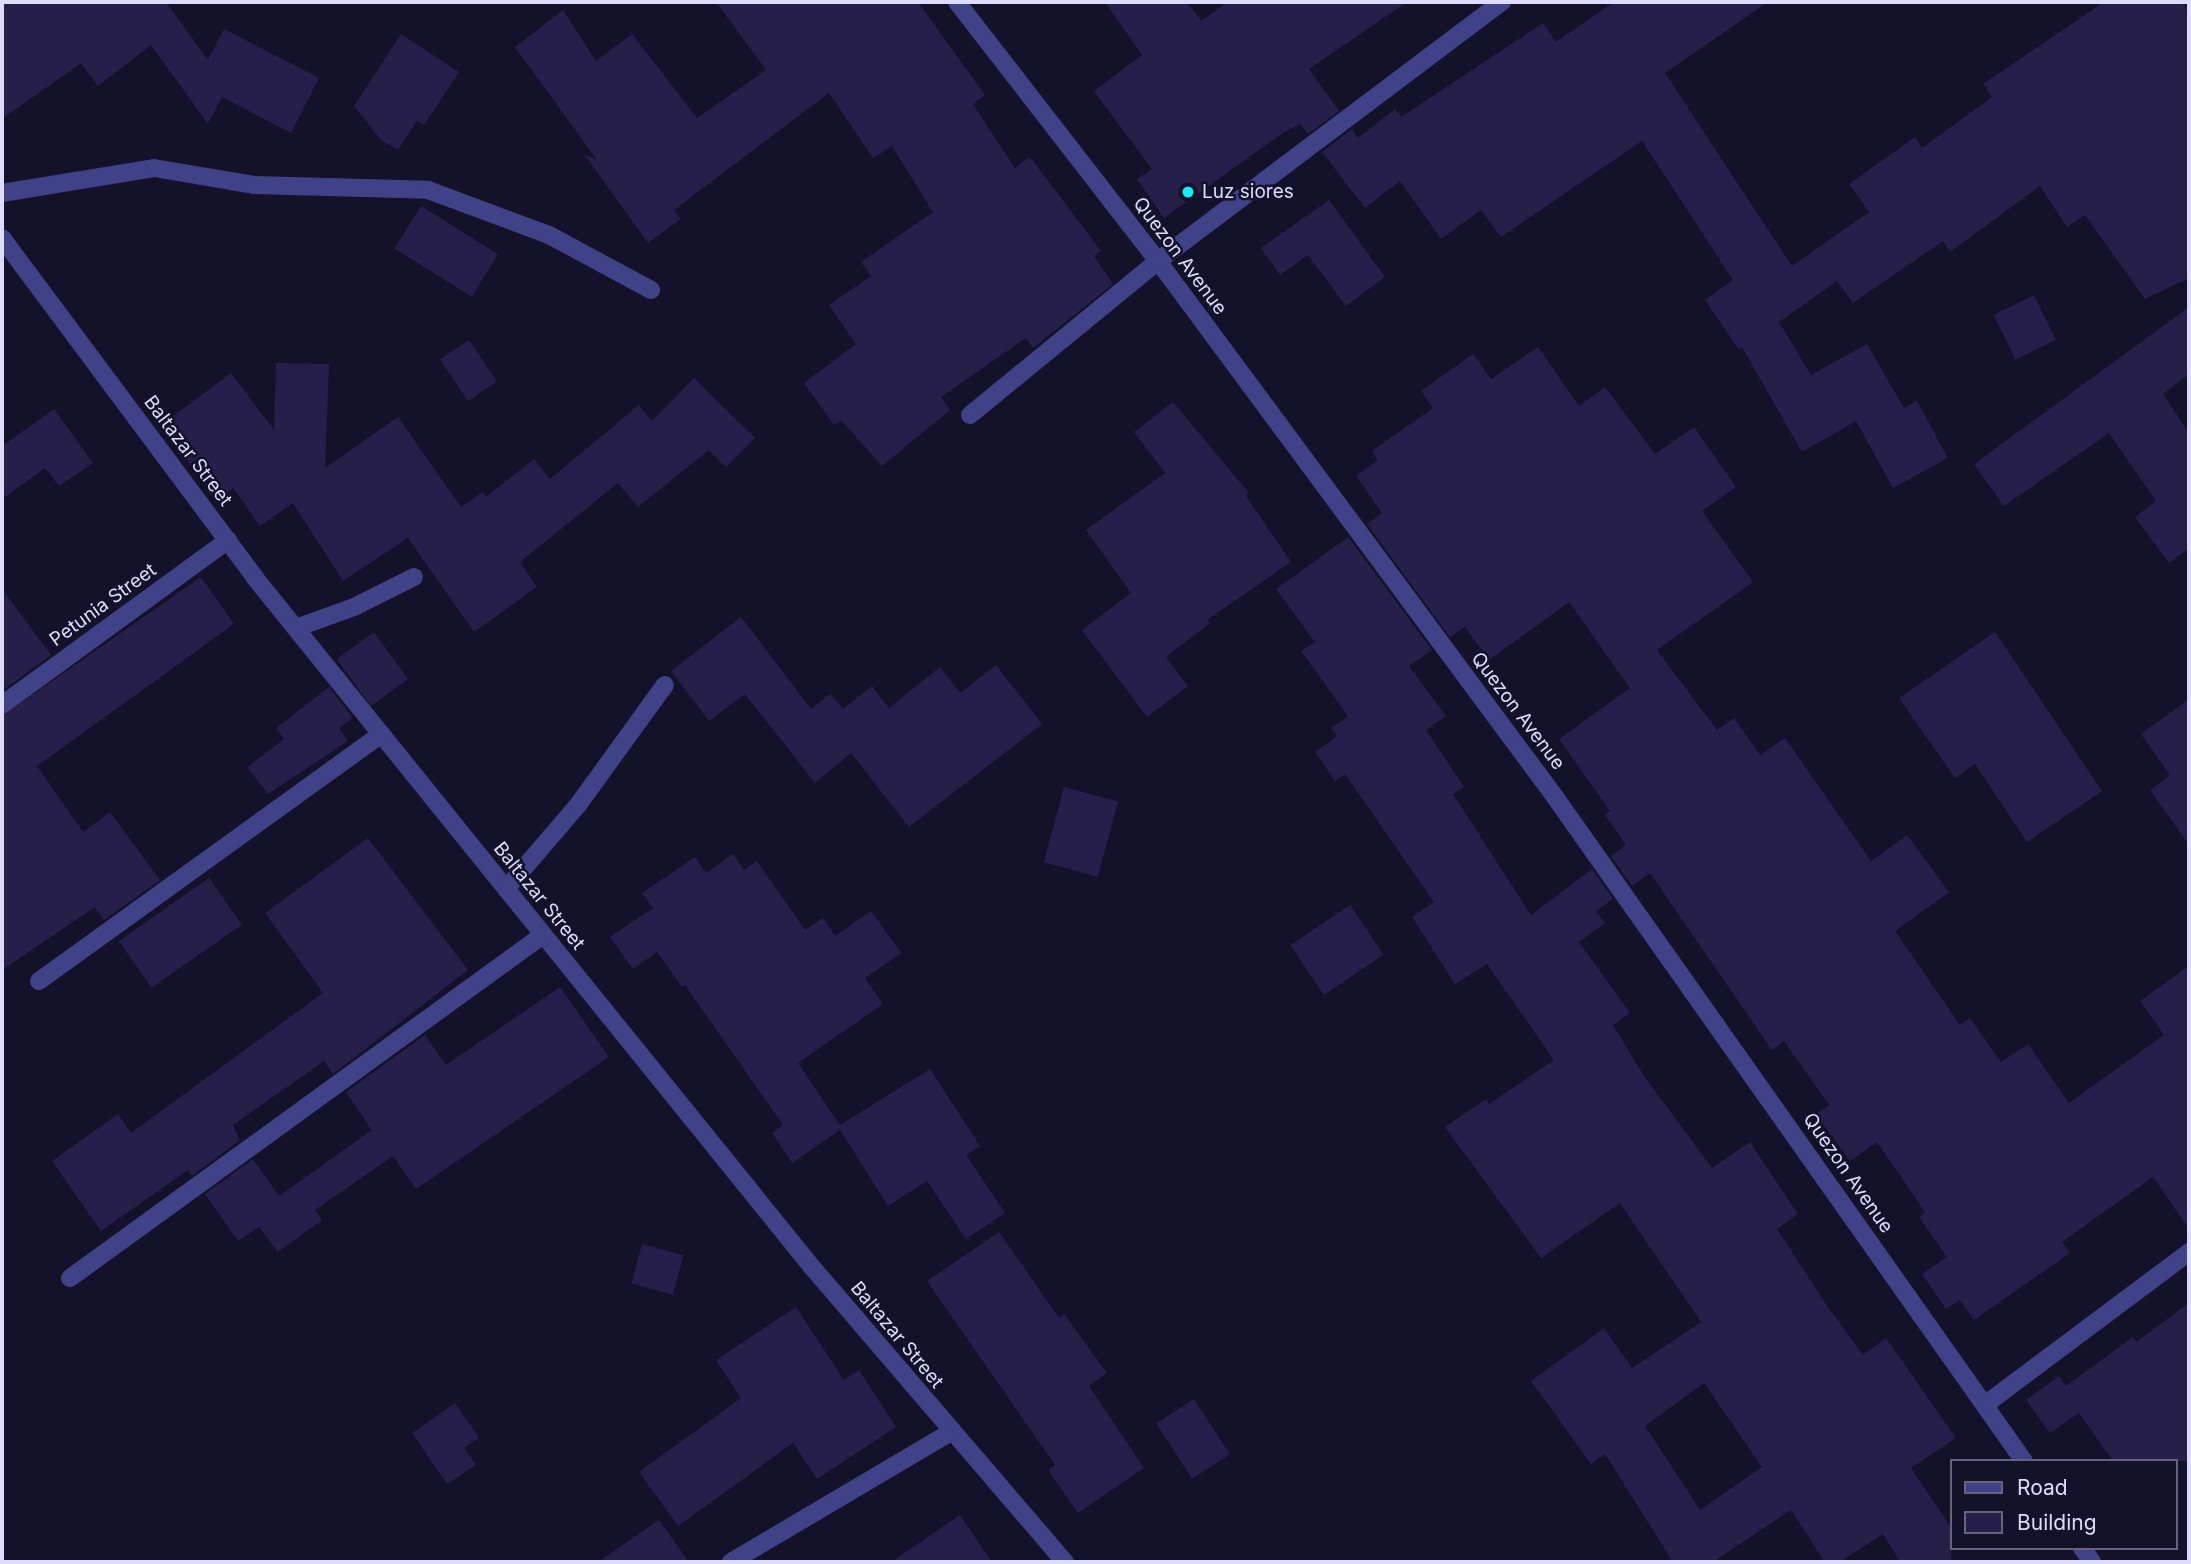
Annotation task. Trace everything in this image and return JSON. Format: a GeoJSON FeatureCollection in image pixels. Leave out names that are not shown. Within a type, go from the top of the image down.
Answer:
{"type":"FeatureCollection","features":[{"type":"Feature","properties":{"kind":"street","name":"Quezon Avenue"},"geometry":{"type":"LineString","coordinates":[[957,2],[1158,261],[1555,797],[2023,1459]]}},
{"type":"Feature","properties":{"kind":"street"},"geometry":{"type":"LineString","coordinates":[[970,415],[1158,261],[1502,2]]}},
{"type":"Feature","properties":{"kind":"street"},"geometry":{"type":"LineString","coordinates":[[2,192],[154,168],[254,185],[428,190],[549,234],[651,290]]}},
{"type":"Feature","properties":{"kind":"street","name":"Baltazar Street"},"geometry":{"type":"LineString","coordinates":[[2,238],[228,540],[381,734],[951,1432],[1065,1562]]}},
{"type":"Feature","properties":{"kind":"street","name":"Petunia Street"},"geometry":{"type":"LineString","coordinates":[[2,705],[228,540]]}},
{"type":"Feature","properties":{"kind":"street"},"geometry":{"type":"LineString","coordinates":[[296,628],[354,607],[414,577]]}},
{"type":"Feature","properties":{"kind":"street"},"geometry":{"type":"LineString","coordinates":[[506,889],[578,805],[665,685]]}},
{"type":"Feature","properties":{"kind":"street"},"geometry":{"type":"LineString","coordinates":[[39,981],[381,734]]}},
{"type":"Feature","properties":{"kind":"street"},"geometry":{"type":"LineString","coordinates":[[70,1278],[543,935]]}},
{"type":"Feature","properties":{"kind":"street"},"geometry":{"type":"LineString","coordinates":[[1986,1404],[2189,1252]]}},
{"type":"Feature","properties":{"kind":"street"},"geometry":{"type":"LineString","coordinates":[[731,1562],[951,1432]]}},
{"type":"Feature","properties":{"kind":"building"},"geometry":{"type":"Polygon","coordinates":[[[2,2],[166,2],[208,60],[224,29],[319,78],[291,133],[222,97],[208,124],[151,45],[98,86],[81,63],[2,119],[2,2]]]}},
{"type":"Feature","properties":{"kind":"building"},"geometry":{"type":"Polygon","coordinates":[[[716,2],[918,2],[985,95],[973,104],[1015,168],[1030,157],[1101,251],[1094,256],[1113,284],[1033,348],[1026,338],[941,397],[950,410],[882,466],[841,420],[834,425],[804,383],[856,344],[829,305],[871,276],[861,262],[933,212],[892,146],[873,158],[829,93],[674,210],[681,219],[648,243],[584,154],[597,160],[515,47],[563,10],[596,61],[632,34],[697,118],[766,70],[716,2]]]}},
{"type":"Feature","properties":{"kind":"building"},"geometry":{"type":"Polygon","coordinates":[[[1105,2],[1187,2],[1201,21],[1228,2],[1407,2],[1309,69],[1339,111],[1308,134],[1300,124],[1283,133],[1164,218],[1137,179],[1152,169],[1094,91],[1142,55],[1105,2]]]}},
{"type":"Feature","properties":{"kind":"building"},"geometry":{"type":"Polygon","coordinates":[[[1614,2],[1768,2],[1665,73],[1792,266],[1869,212],[1849,184],[1915,137],[1922,148],[1992,97],[1983,84],[2104,2],[2182,2],[2189,13],[2189,278],[2145,299],[2085,215],[2067,227],[2040,186],[1950,252],[1943,241],[1853,303],[1837,281],[1779,322],[1811,375],[1867,344],[1904,408],[1917,401],[1948,458],[1893,488],[1856,421],[1802,452],[1742,347],[1739,350],[1705,300],[1733,280],[1642,141],[1501,237],[1481,210],[1441,239],[1400,181],[1365,208],[1322,152],[1352,129],[1358,138],[1395,109],[1401,117],[1543,23],[1556,42],[1614,2]]]}},
{"type":"Feature","properties":{"kind":"building"},"geometry":{"type":"Polygon","coordinates":[[[401,34],[459,72],[424,125],[417,121],[398,150],[381,140],[354,106],[401,34]]]}},
{"type":"Feature","properties":{"kind":"building"},"geometry":{"type":"Polygon","coordinates":[[[1329,200],[1385,277],[1346,306],[1308,255],[1280,275],[1261,248],[1329,200]]]}},
{"type":"Feature","properties":{"kind":"building"},"geometry":{"type":"Polygon","coordinates":[[[421,206],[498,254],[472,297],[395,248],[421,206]]]}},
{"type":"Feature","properties":{"kind":"building"},"geometry":{"type":"Polygon","coordinates":[[[2034,295],[2056,340],[2015,360],[1994,315],[2034,295]]]}},
{"type":"Feature","properties":{"kind":"building"},"geometry":{"type":"Polygon","coordinates":[[[2189,307],[2189,374],[2163,394],[2189,433],[2189,548],[2169,563],[2135,517],[2156,501],[2109,433],[2004,506],[1974,464],[2189,307]]]}},
{"type":"Feature","properties":{"kind":"building"},"geometry":{"type":"Polygon","coordinates":[[[469,340],[497,381],[468,401],[440,360],[469,340]]]}},
{"type":"Feature","properties":{"kind":"building"},"geometry":{"type":"Polygon","coordinates":[[[1538,347],[1579,406],[1605,387],[1655,454],[1694,427],[1736,487],[1702,511],[1753,582],[1657,650],[1717,730],[1734,718],[1760,755],[1785,738],[1871,861],[1907,835],[1949,892],[1895,931],[1960,1025],[1970,1018],[2001,1062],[2028,1044],[2069,1103],[2164,1035],[2140,1001],[2189,966],[2189,1229],[2153,1177],[2062,1242],[2070,1253],[1974,1320],[1960,1300],[1946,1309],[1922,1274],[1947,1257],[1919,1217],[1925,1212],[1877,1142],[1850,1161],[1816,1114],[1829,1105],[1784,1041],[1772,1050],[1650,873],[1632,886],[1611,856],[1626,845],[1605,815],[1610,811],[1559,739],[1630,688],[1569,602],[1489,660],[1465,627],[1450,637],[1367,524],[1382,513],[1356,476],[1378,460],[1372,451],[1433,408],[1421,391],[1473,354],[1491,379],[1538,347]]]}},
{"type":"Feature","properties":{"kind":"building"},"geometry":{"type":"Polygon","coordinates":[[[276,363],[329,364],[325,468],[398,417],[461,507],[483,492],[486,497],[534,459],[550,479],[639,405],[652,421],[694,378],[755,438],[726,467],[709,450],[638,507],[618,483],[520,562],[537,587],[474,632],[408,538],[343,581],[293,503],[260,526],[233,488],[217,500],[161,425],[231,373],[274,430],[276,363]]]}},
{"type":"Feature","properties":{"kind":"building"},"geometry":{"type":"Polygon","coordinates":[[[1173,402],[1249,493],[1246,496],[1291,562],[1207,620],[1210,623],[1166,657],[1188,686],[1147,717],[1082,630],[1131,593],[1086,530],[1165,473],[1134,432],[1173,402]]]}},
{"type":"Feature","properties":{"kind":"building"},"geometry":{"type":"Polygon","coordinates":[[[54,409],[93,463],[59,486],[45,468],[2,499],[2,446],[54,409]]]}},
{"type":"Feature","properties":{"kind":"building"},"geometry":{"type":"Polygon","coordinates":[[[1348,537],[1432,650],[1409,666],[1446,716],[1426,730],[1464,787],[1453,794],[1531,915],[1592,869],[1613,899],[1596,911],[1605,923],[1579,942],[1630,1013],[1613,1025],[1644,1076],[1712,1168],[1750,1142],[1798,1214],[1777,1229],[1830,1310],[1863,1355],[1886,1338],[1956,1438],[1911,1468],[1950,1526],[1951,1562],[1900,1562],[1883,1534],[1840,1562],[1825,1562],[1791,1510],[1713,1562],[1673,1562],[1605,1454],[1591,1464],[1531,1381],[1604,1328],[1632,1368],[1701,1322],[1620,1203],[1541,1258],[1445,1127],[1486,1099],[1489,1104],[1554,1060],[1487,964],[1455,984],[1412,917],[1434,902],[1345,774],[1335,781],[1315,752],[1337,736],[1331,728],[1348,716],[1301,651],[1315,642],[1276,589],[1348,537]],[[1704,1383],[1645,1426],[1700,1510],[1762,1467],[1704,1383]]]}},
{"type":"Feature","properties":{"kind":"building"},"geometry":{"type":"Polygon","coordinates":[[[201,577],[234,624],[37,766],[83,832],[110,812],[160,880],[104,920],[95,907],[2,970],[2,716],[201,577]]]}},
{"type":"Feature","properties":{"kind":"building"},"geometry":{"type":"Polygon","coordinates":[[[2,589],[51,655],[2,691],[2,589]]]}},
{"type":"Feature","properties":{"kind":"building"},"geometry":{"type":"Polygon","coordinates":[[[741,617],[811,709],[830,694],[843,709],[872,686],[889,708],[940,667],[960,693],[996,665],[1042,724],[909,827],[851,753],[815,783],[745,694],[709,721],[671,671],[741,617]]]}},
{"type":"Feature","properties":{"kind":"building"},"geometry":{"type":"Polygon","coordinates":[[[374,632],[408,679],[371,706],[337,659],[374,632]]]}},
{"type":"Feature","properties":{"kind":"building"},"geometry":{"type":"Polygon","coordinates":[[[1995,632],[2102,791],[2027,842],[1975,764],[1955,778],[1899,698],[1995,632]]]}},
{"type":"Feature","properties":{"kind":"building"},"geometry":{"type":"Polygon","coordinates":[[[329,687],[353,718],[339,728],[348,741],[268,794],[247,767],[284,739],[276,728],[329,687]]]}},
{"type":"Feature","properties":{"kind":"building"},"geometry":{"type":"Polygon","coordinates":[[[2189,699],[2189,845],[2150,790],[2170,775],[2141,734],[2189,699]]]}},
{"type":"Feature","properties":{"kind":"building"},"geometry":{"type":"Polygon","coordinates":[[[1064,787],[1118,801],[1098,877],[1044,862],[1064,787]]]}},
{"type":"Feature","properties":{"kind":"building"},"geometry":{"type":"Polygon","coordinates":[[[368,838],[468,970],[333,1074],[324,1061],[233,1125],[240,1140],[192,1176],[188,1170],[101,1231],[52,1161],[118,1114],[131,1133],[323,993],[265,913],[368,838]]]}},
{"type":"Feature","properties":{"kind":"building"},"geometry":{"type":"Polygon","coordinates":[[[733,854],[744,870],[757,861],[805,930],[823,918],[835,936],[871,911],[901,953],[865,978],[883,1004],[798,1063],[840,1125],[930,1069],[980,1146],[966,1155],[1005,1213],[966,1239],[927,1181],[888,1206],[840,1130],[792,1163],[772,1133],[783,1125],[685,985],[682,987],[657,952],[633,969],[610,937],[653,908],[642,893],[695,857],[706,873],[733,854]]]}},
{"type":"Feature","properties":{"kind":"building"},"geometry":{"type":"Polygon","coordinates":[[[209,878],[242,925],[152,988],[119,941],[209,878]]]}},
{"type":"Feature","properties":{"kind":"building"},"geometry":{"type":"Polygon","coordinates":[[[1350,905],[1384,955],[1324,995],[1290,945],[1350,905]]]}},
{"type":"Feature","properties":{"kind":"building"},"geometry":{"type":"Polygon","coordinates":[[[560,987],[609,1057],[416,1189],[393,1156],[315,1210],[322,1220],[278,1252],[259,1227],[238,1241],[205,1194],[253,1159],[279,1196],[372,1130],[346,1092],[425,1035],[446,1065],[560,987]]]}},
{"type":"Feature","properties":{"kind":"building"},"geometry":{"type":"Polygon","coordinates":[[[999,1232],[1059,1318],[1064,1314],[1107,1373],[1089,1386],[1144,1468],[1078,1513],[1048,1470],[1055,1465],[927,1281],[999,1232]]]}},
{"type":"Feature","properties":{"kind":"building"},"geometry":{"type":"Polygon","coordinates":[[[642,1244],[684,1255],[673,1295],[631,1284],[642,1244]]]}},
{"type":"Feature","properties":{"kind":"building"},"geometry":{"type":"Polygon","coordinates":[[[2189,1303],[2189,1461],[2112,1459],[2079,1413],[2050,1433],[2026,1400],[2059,1376],[2066,1386],[2133,1337],[2136,1342],[2189,1303]]]}},
{"type":"Feature","properties":{"kind":"building"},"geometry":{"type":"Polygon","coordinates":[[[796,1307],[844,1380],[859,1370],[896,1427],[817,1479],[793,1443],[678,1526],[639,1472],[741,1398],[716,1360],[796,1307]]]}},
{"type":"Feature","properties":{"kind":"building"},"geometry":{"type":"Polygon","coordinates":[[[1194,1399],[1230,1454],[1192,1479],[1156,1424],[1194,1399]]]}},
{"type":"Feature","properties":{"kind":"building"},"geometry":{"type":"Polygon","coordinates":[[[455,1403],[479,1438],[464,1448],[476,1465],[447,1484],[412,1433],[455,1403]]]}},
{"type":"Feature","properties":{"kind":"building"},"geometry":{"type":"Polygon","coordinates":[[[960,1515],[992,1562],[891,1562],[960,1515]]]}},
{"type":"Feature","properties":{"kind":"building"},"geometry":{"type":"Polygon","coordinates":[[[659,1520],[689,1562],[598,1562],[659,1520]]]}},
{"type":"Feature","properties":{"kind":"place","name":"Luz siores"},"geometry":{"type":"Point","coordinates":[1188,192]}}]}
